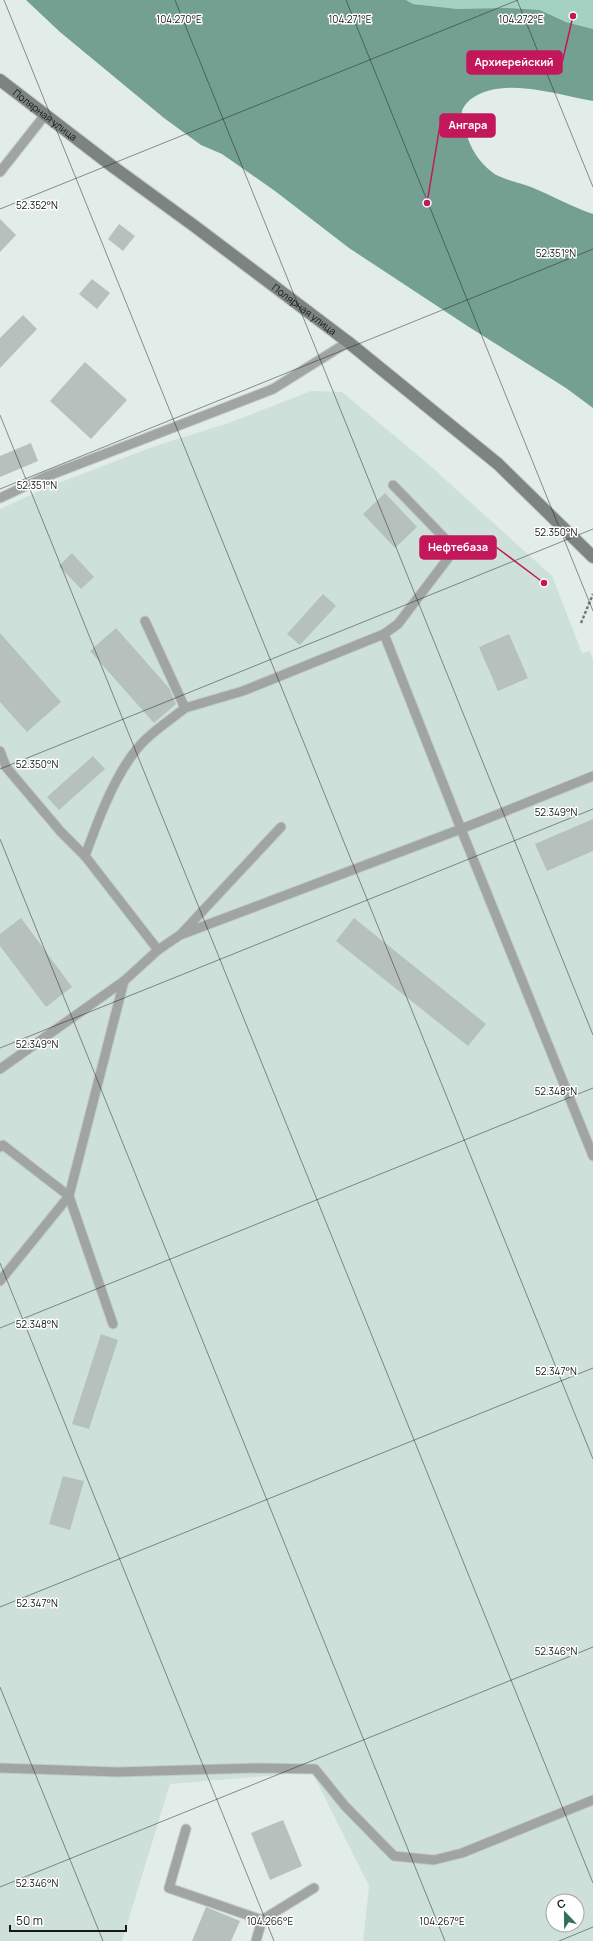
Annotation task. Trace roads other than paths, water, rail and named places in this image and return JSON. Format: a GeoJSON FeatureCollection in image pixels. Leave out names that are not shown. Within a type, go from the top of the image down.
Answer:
{"type":"FeatureCollection","features":[{"type":"Feature","properties":{"kind":"main road","name":"Полярная улица"},"geometry":{"type":"LineString","coordinates":[[0,80],[348,342],[498,464],[593,557]]}},
{"type":"Feature","properties":{"kind":"lane"},"geometry":{"type":"LineString","coordinates":[[0,172],[45,115]]}},
{"type":"Feature","properties":{"kind":"lane"},"geometry":{"type":"LineString","coordinates":[[0,498],[45,477],[273,389],[348,342]]}},
{"type":"Feature","properties":{"kind":"lane"},"geometry":{"type":"LineString","coordinates":[[85,856],[103,808],[133,754],[151,735],[186,708],[243,691],[384,634],[398,624],[455,549],[393,485]]}},
{"type":"Feature","properties":{"kind":"lane"},"geometry":{"type":"LineString","coordinates":[[145,621],[186,708]]}},
{"type":"Feature","properties":{"kind":"lane"},"geometry":{"type":"LineString","coordinates":[[384,634],[593,1156]]}},
{"type":"Feature","properties":{"kind":"lane"},"geometry":{"type":"LineString","coordinates":[[0,751],[6,767],[61,832],[85,856],[158,950]]}},
{"type":"Feature","properties":{"kind":"lane"},"geometry":{"type":"LineString","coordinates":[[180,935],[461,829],[593,776]]}},
{"type":"Feature","properties":{"kind":"lane"},"geometry":{"type":"LineString","coordinates":[[0,1069],[124,981],[158,950],[180,935],[281,827]]}},
{"type":"Feature","properties":{"kind":"lane"},"geometry":{"type":"LineString","coordinates":[[0,1281],[69,1196],[124,981]]}},
{"type":"Feature","properties":{"kind":"lane"},"geometry":{"type":"LineString","coordinates":[[1,1144],[69,1196],[113,1324]]}},
{"type":"Feature","properties":{"kind":"lane"},"geometry":{"type":"LineString","coordinates":[[0,1768],[118,1772],[259,1768],[315,1770],[345,1806],[394,1856],[434,1860],[462,1853],[593,1800]]}},
{"type":"Feature","properties":{"kind":"lane"},"geometry":{"type":"LineString","coordinates":[[186,1829],[169,1888],[262,1920]]}},
{"type":"Feature","properties":{"kind":"lane"},"geometry":{"type":"LineString","coordinates":[[256,1941],[262,1920],[314,1888]]}},
{"type":"Feature","properties":{"kind":"place","name":"Архиерейский"},"geometry":{"type":"Point","coordinates":[573,16]}},
{"type":"Feature","properties":{"kind":"place","name":"Ангара"},"geometry":{"type":"Point","coordinates":[427,203]}},
{"type":"Feature","properties":{"kind":"place","name":"Нефтебаза"},"geometry":{"type":"Point","coordinates":[544,583]}}]}
